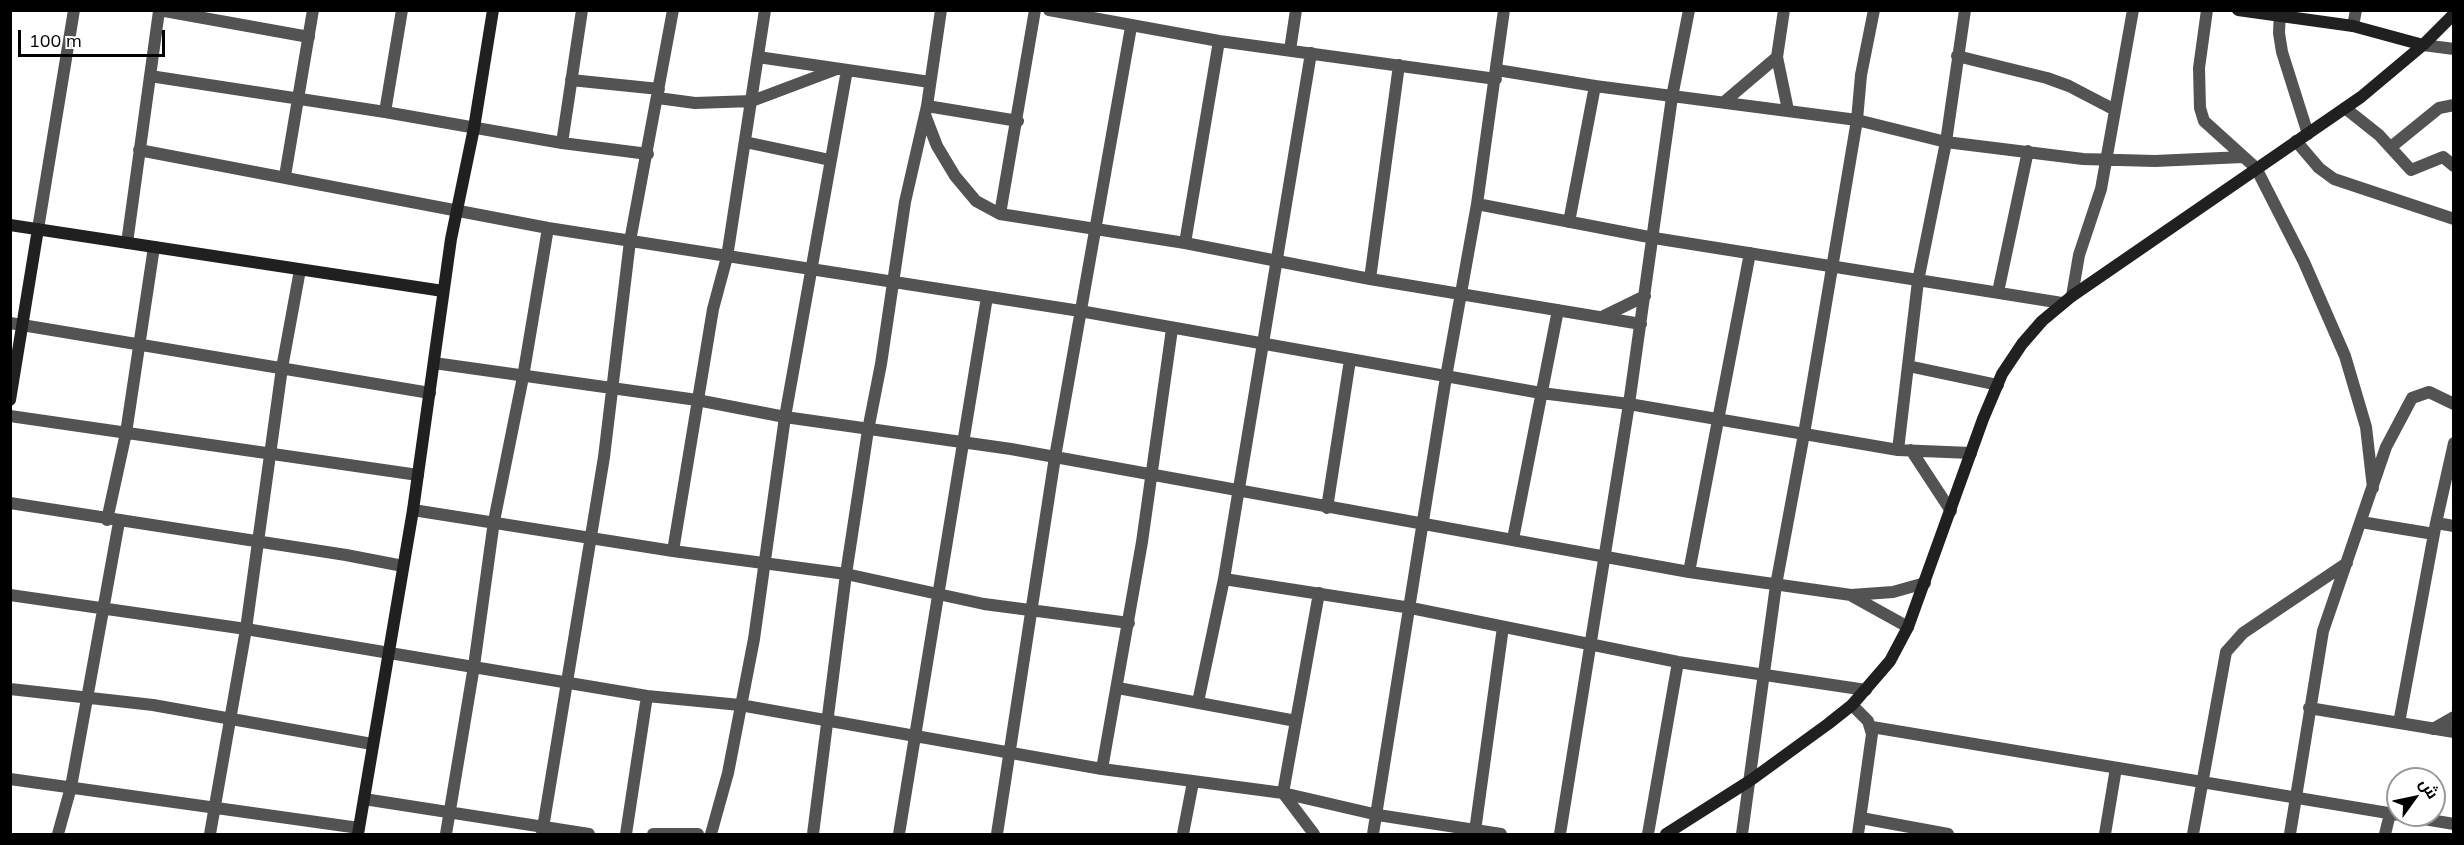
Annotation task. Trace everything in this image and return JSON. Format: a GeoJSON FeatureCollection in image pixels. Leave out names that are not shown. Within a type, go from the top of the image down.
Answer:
{"type":"FeatureCollection","features":[{"type":"Feature","properties":{"kind":"street"},"geometry":{"type":"LineString","coordinates":[[10,400],[16,324],[38,229],[74,10]]}},
{"type":"Feature","properties":{"kind":"street"},"geometry":{"type":"LineString","coordinates":[[285,176],[313,10]]}},
{"type":"Feature","properties":{"kind":"street"},"geometry":{"type":"LineString","coordinates":[[385,112],[402,10]]}},
{"type":"Feature","properties":{"kind":"street"},"geometry":{"type":"LineString","coordinates":[[10,779],[359,831],[413,510],[442,291],[456,210],[474,128],[493,10]]}},
{"type":"Feature","properties":{"kind":"street"},"geometry":{"type":"LineString","coordinates":[[562,143],[582,10]]}},
{"type":"Feature","properties":{"kind":"street"},"geometry":{"type":"LineString","coordinates":[[542,832],[614,388],[630,241],[673,10]]}},
{"type":"Feature","properties":{"kind":"street"},"geometry":{"type":"LineString","coordinates":[[673,551],[713,309],[727,257],[765,10]]}},
{"type":"Feature","properties":{"kind":"street"},"geometry":{"type":"LineString","coordinates":[[813,834],[846,574],[868,430],[881,364],[891,283],[909,178],[926,110],[940,10]]}},
{"type":"Feature","properties":{"kind":"street"},"geometry":{"type":"LineString","coordinates":[[1000,214],[1018,121],[1035,10]]}},
{"type":"Feature","properties":{"kind":"street"},"geometry":{"type":"LineString","coordinates":[[1049,10],[1103,15],[1131,27],[1219,41],[1857,120],[1946,142],[2107,160],[2155,161],[2243,157]]}},
{"type":"Feature","properties":{"kind":"street"},"geometry":{"type":"LineString","coordinates":[[1290,50],[1296,10]]}},
{"type":"Feature","properties":{"kind":"street"},"geometry":{"type":"LineString","coordinates":[[1373,834],[1378,815],[1446,377],[1477,204],[1504,10]]}},
{"type":"Feature","properties":{"kind":"street"},"geometry":{"type":"LineString","coordinates":[[1560,834],[1629,404],[1672,97],[1689,10]]}},
{"type":"Feature","properties":{"kind":"street"},"geometry":{"type":"LineString","coordinates":[[1784,10],[1777,57],[1788,110]]}},
{"type":"Feature","properties":{"kind":"street"},"geometry":{"type":"LineString","coordinates":[[1742,834],[1776,585],[1804,434],[1857,120],[1861,75],[1874,10]]}},
{"type":"Feature","properties":{"kind":"street"},"geometry":{"type":"LineString","coordinates":[[1898,450],[1918,281],[1946,142],[1965,10]]}},
{"type":"Feature","properties":{"kind":"street"},"geometry":{"type":"LineString","coordinates":[[2067,300],[2101,189],[2133,10]]}},
{"type":"Feature","properties":{"kind":"street"},"geometry":{"type":"LineString","coordinates":[[2207,10],[2199,68],[2200,108],[2204,121],[2212,131],[2256,168],[2304,262],[2345,356],[2366,427],[2373,488]]}},
{"type":"Feature","properties":{"kind":"street"},"geometry":{"type":"LineString","coordinates":[[2238,10],[2280,13],[2354,26],[2422,45],[2454,49]]}},
{"type":"Feature","properties":{"kind":"street"},"geometry":{"type":"LineString","coordinates":[[2354,26],[2356,10]]}},
{"type":"Feature","properties":{"kind":"street"},"geometry":{"type":"LineString","coordinates":[[127,243],[159,11],[309,37]]}},
{"type":"Feature","properties":{"kind":"street"},"geometry":{"type":"LineString","coordinates":[[2280,13],[2282,52],[2308,134]]}},
{"type":"Feature","properties":{"kind":"street"},"geometry":{"type":"LineString","coordinates":[[1666,834],[1750,780],[1852,705],[1890,661],[1908,627],[1998,385],[2022,344],[2067,300],[2345,108],[2422,45],[2454,14]]}},
{"type":"Feature","properties":{"kind":"street"},"geometry":{"type":"LineString","coordinates":[[997,834],[1055,457],[1131,27]]}},
{"type":"Feature","properties":{"kind":"street"},"geometry":{"type":"LineString","coordinates":[[1185,243],[1219,41]]}},
{"type":"Feature","properties":{"kind":"street"},"geometry":{"type":"LineString","coordinates":[[1198,702],[1224,579],[1275,259],[1311,53]]}},
{"type":"Feature","properties":{"kind":"street"},"geometry":{"type":"LineString","coordinates":[[1957,56],[2058,82],[2115,110]]}},
{"type":"Feature","properties":{"kind":"street"},"geometry":{"type":"LineString","coordinates":[[758,57],[930,82]]}},
{"type":"Feature","properties":{"kind":"street"},"geometry":{"type":"LineString","coordinates":[[1724,102],[1777,57]]}},
{"type":"Feature","properties":{"kind":"street"},"geometry":{"type":"LineString","coordinates":[[1370,279],[1399,65]]}},
{"type":"Feature","properties":{"kind":"street"},"geometry":{"type":"LineString","coordinates":[[571,80],[658,93],[705,103],[752,101],[842,69]]}},
{"type":"Feature","properties":{"kind":"street"},"geometry":{"type":"LineString","coordinates":[[711,834],[728,773],[754,639],[785,417],[831,160],[842,69]]}},
{"type":"Feature","properties":{"kind":"street"},"geometry":{"type":"LineString","coordinates":[[150,76],[385,112],[562,143],[648,154]]}},
{"type":"Feature","properties":{"kind":"street"},"geometry":{"type":"LineString","coordinates":[[1569,222],[1594,86]]}},
{"type":"Feature","properties":{"kind":"street"},"geometry":{"type":"LineString","coordinates":[[2391,147],[2439,108],[2454,105]]}},
{"type":"Feature","properties":{"kind":"street"},"geometry":{"type":"LineString","coordinates":[[2345,108],[2391,147],[2411,170],[2443,157],[2454,166]]}},
{"type":"Feature","properties":{"kind":"street"},"geometry":{"type":"LineString","coordinates":[[926,110],[1018,121]]}},
{"type":"Feature","properties":{"kind":"street"},"geometry":{"type":"LineString","coordinates":[[926,110],[937,146],[956,176],[976,201],[1000,214],[1185,243],[1370,279],[1641,324]]}},
{"type":"Feature","properties":{"kind":"street"},"geometry":{"type":"LineString","coordinates":[[2296,141],[2319,168],[2334,179],[2454,219]]}},
{"type":"Feature","properties":{"kind":"street"},"geometry":{"type":"LineString","coordinates":[[745,142],[831,160]]}},
{"type":"Feature","properties":{"kind":"street"},"geometry":{"type":"LineString","coordinates":[[140,150],[548,228],[1080,311],[1262,346],[1541,393],[1629,404],[1898,450],[1971,453]]}},
{"type":"Feature","properties":{"kind":"street"},"geometry":{"type":"LineString","coordinates":[[1998,292],[2028,151]]}},
{"type":"Feature","properties":{"kind":"street"},"geometry":{"type":"LineString","coordinates":[[1477,204],[1654,238],[1832,268],[2067,300]]}},
{"type":"Feature","properties":{"kind":"street"},"geometry":{"type":"LineString","coordinates":[[10,225],[442,291]]}},
{"type":"Feature","properties":{"kind":"street"},"geometry":{"type":"LineString","coordinates":[[446,834],[474,666],[494,521],[523,377],[548,228]]}},
{"type":"Feature","properties":{"kind":"street"},"geometry":{"type":"LineString","coordinates":[[58,834],[71,787],[103,610],[138,343],[154,247]]}},
{"type":"Feature","properties":{"kind":"street"},"geometry":{"type":"LineString","coordinates":[[1689,572],[1750,253]]}},
{"type":"Feature","properties":{"kind":"street"},"geometry":{"type":"LineString","coordinates":[[210,834],[246,629],[282,368],[300,270]]}},
{"type":"Feature","properties":{"kind":"street"},"geometry":{"type":"LineString","coordinates":[[1601,317],[1645,296]]}},
{"type":"Feature","properties":{"kind":"street"},"geometry":{"type":"LineString","coordinates":[[899,834],[987,297]]}},
{"type":"Feature","properties":{"kind":"street"},"geometry":{"type":"LineString","coordinates":[[1513,539],[1558,310]]}},
{"type":"Feature","properties":{"kind":"street"},"geometry":{"type":"LineString","coordinates":[[16,324],[430,393]]}},
{"type":"Feature","properties":{"kind":"street"},"geometry":{"type":"LineString","coordinates":[[1102,769],[1129,623],[1172,328]]}},
{"type":"Feature","properties":{"kind":"street"},"geometry":{"type":"LineString","coordinates":[[1327,508],[1350,360]]}},
{"type":"Feature","properties":{"kind":"street"},"geometry":{"type":"LineString","coordinates":[[434,363],[697,400],[785,417],[1055,457],[1327,508],[1513,539],[1605,559],[1776,585],[1851,595],[1893,592],[1925,583]]}},
{"type":"Feature","properties":{"kind":"street"},"geometry":{"type":"LineString","coordinates":[[1908,366],[1998,385]]}},
{"type":"Feature","properties":{"kind":"street"},"geometry":{"type":"LineString","coordinates":[[2290,834],[2308,708],[2323,631],[2386,447],[2412,398],[2429,392],[2454,404]]}},
{"type":"Feature","properties":{"kind":"street"},"geometry":{"type":"LineString","coordinates":[[10,416],[418,475]]}},
{"type":"Feature","properties":{"kind":"street"},"geometry":{"type":"LineString","coordinates":[[2399,723],[2435,529],[2454,443]]}},
{"type":"Feature","properties":{"kind":"street"},"geometry":{"type":"LineString","coordinates":[[1911,450],[1951,511]]}},
{"type":"Feature","properties":{"kind":"street"},"geometry":{"type":"LineString","coordinates":[[10,503],[403,566]]}},
{"type":"Feature","properties":{"kind":"street"},"geometry":{"type":"LineString","coordinates":[[413,510],[673,551],[846,574],[938,595],[1033,611],[1129,623]]}},
{"type":"Feature","properties":{"kind":"street"},"geometry":{"type":"LineString","coordinates":[[2361,522],[2435,529],[2454,526]]}},
{"type":"Feature","properties":{"kind":"street"},"geometry":{"type":"LineString","coordinates":[[2193,834],[2226,652],[2233,642],[2253,626],[2347,563]]}},
{"type":"Feature","properties":{"kind":"street"},"geometry":{"type":"LineString","coordinates":[[1224,579],[1411,608],[1678,662],[1866,690]]}},
{"type":"Feature","properties":{"kind":"street"},"geometry":{"type":"LineString","coordinates":[[1314,834],[1283,794],[1319,593]]}},
{"type":"Feature","properties":{"kind":"street"},"geometry":{"type":"LineString","coordinates":[[10,595],[246,629],[647,696],[740,705],[1102,769],[1283,794],[1378,815],[1501,834]]}},
{"type":"Feature","properties":{"kind":"street"},"geometry":{"type":"LineString","coordinates":[[1851,595],[1908,627]]}},
{"type":"Feature","properties":{"kind":"street"},"geometry":{"type":"LineString","coordinates":[[1475,831],[1503,627]]}},
{"type":"Feature","properties":{"kind":"street"},"geometry":{"type":"LineString","coordinates":[[1648,834],[1678,662]]}},
{"type":"Feature","properties":{"kind":"street"},"geometry":{"type":"LineString","coordinates":[[1118,688],[1296,721]]}},
{"type":"Feature","properties":{"kind":"street"},"geometry":{"type":"LineString","coordinates":[[10,689],[153,705],[372,744]]}},
{"type":"Feature","properties":{"kind":"street"},"geometry":{"type":"LineString","coordinates":[[626,834],[647,696]]}},
{"type":"Feature","properties":{"kind":"street"},"geometry":{"type":"LineString","coordinates":[[1852,705],[1872,727],[2386,813]]}},
{"type":"Feature","properties":{"kind":"street"},"geometry":{"type":"LineString","coordinates":[[2308,708],[2454,732]]}},
{"type":"Feature","properties":{"kind":"street"},"geometry":{"type":"LineString","coordinates":[[2433,729],[2454,717]]}},
{"type":"Feature","properties":{"kind":"street"},"geometry":{"type":"LineString","coordinates":[[1858,834],[1872,727]]}},
{"type":"Feature","properties":{"kind":"street"},"geometry":{"type":"LineString","coordinates":[[2105,834],[2116,768]]}},
{"type":"Feature","properties":{"kind":"street"},"geometry":{"type":"LineString","coordinates":[[1183,834],[1193,782]]}},
{"type":"Feature","properties":{"kind":"street"},"geometry":{"type":"LineString","coordinates":[[364,799],[542,832],[589,834]]}},
{"type":"Feature","properties":{"kind":"street"},"geometry":{"type":"LineString","coordinates":[[1861,818],[1948,834]]}},
{"type":"Feature","properties":{"kind":"street"},"geometry":{"type":"LineString","coordinates":[[653,834],[698,834]]}}]}
